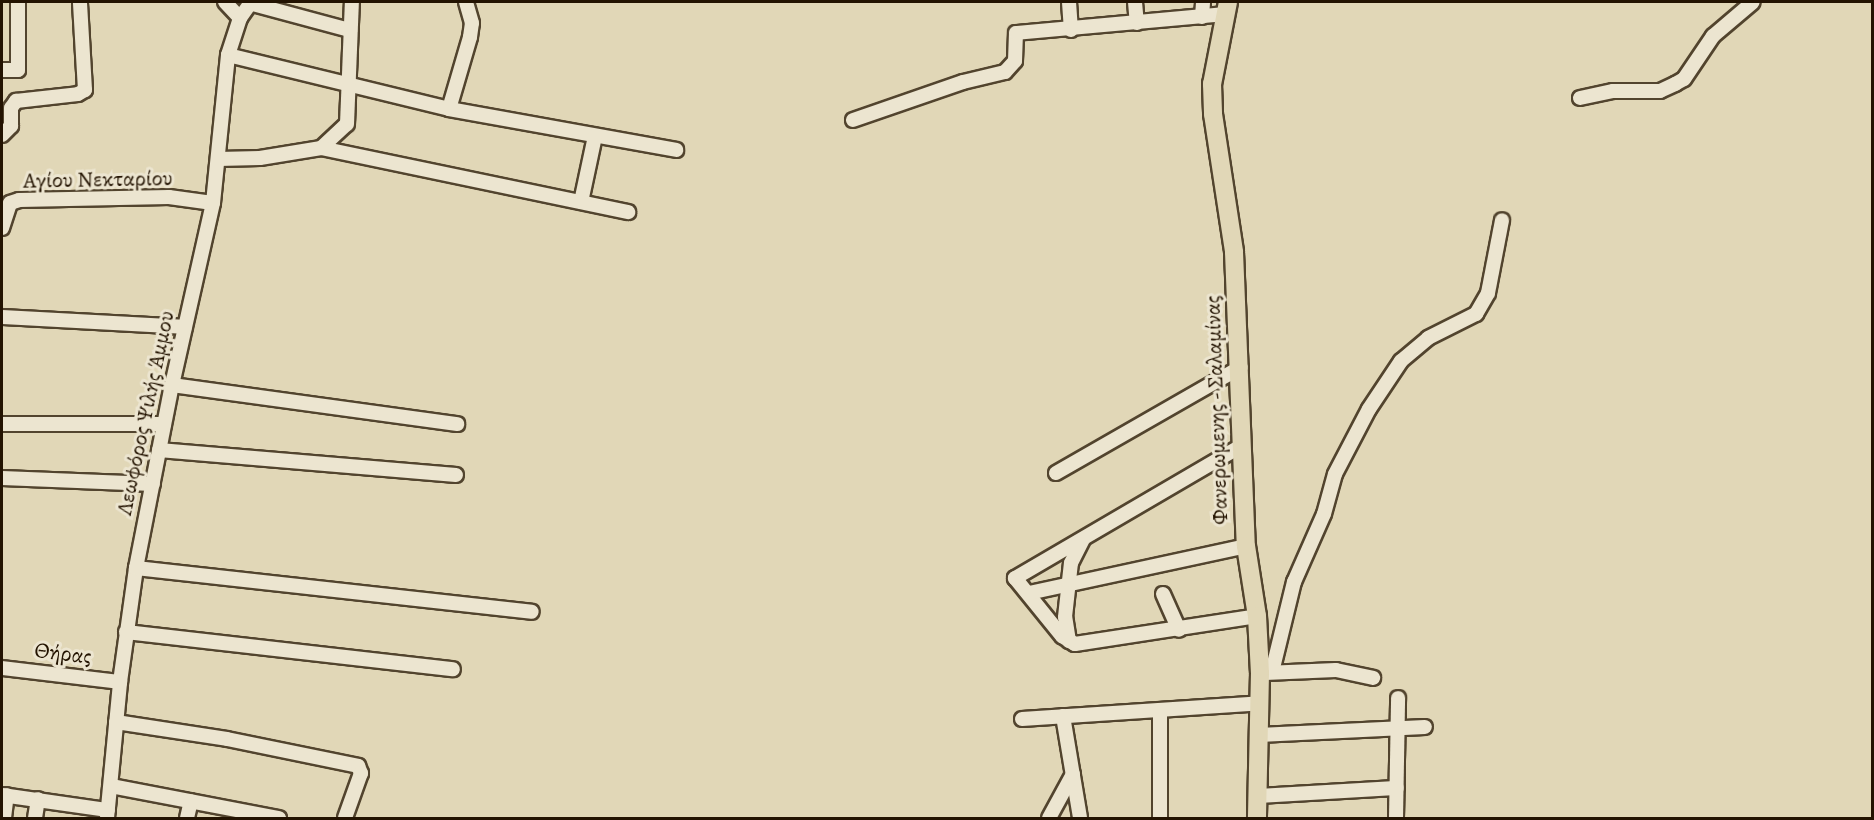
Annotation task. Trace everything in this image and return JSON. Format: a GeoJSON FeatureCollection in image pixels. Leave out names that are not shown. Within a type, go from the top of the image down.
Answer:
{"type":"FeatureCollection","features":[{"type":"Feature","properties":{"kind":"main road","name":"Φανερωμενης - Σαλαμίνας"},"geometry":{"type":"LineString","coordinates":[[1226,8],[1212,84],[1213,114],[1234,252],[1241,367],[1241,446],[1246,546],[1266,673],[1260,703],[1257,819]]}},
{"type":"Feature","properties":{"kind":"street"},"geometry":{"type":"LineString","coordinates":[[2,70],[18,70],[18,2]]}},
{"type":"Feature","properties":{"kind":"street"},"geometry":{"type":"LineString","coordinates":[[2,135],[11,126],[11,108],[16,101],[78,94],[87,83],[80,39],[80,2]]}},
{"type":"Feature","properties":{"kind":"street"},"geometry":{"type":"LineString","coordinates":[[225,2],[240,18]]}},
{"type":"Feature","properties":{"kind":"street"},"geometry":{"type":"LineString","coordinates":[[250,2],[350,30]]}},
{"type":"Feature","properties":{"kind":"street","name":"Λεωφόρος Ψιλής Άμμου"},"geometry":{"type":"LineString","coordinates":[[108,814],[120,682],[136,568],[172,385],[213,203],[228,55],[240,18],[250,2]]}},
{"type":"Feature","properties":{"kind":"street"},"geometry":{"type":"LineString","coordinates":[[321,148],[347,124],[352,2]]}},
{"type":"Feature","properties":{"kind":"street"},"geometry":{"type":"LineString","coordinates":[[449,110],[470,36],[472,23],[466,2]]}},
{"type":"Feature","properties":{"kind":"street"},"geometry":{"type":"LineString","coordinates":[[1069,2],[1071,30]]}},
{"type":"Feature","properties":{"kind":"street"},"geometry":{"type":"LineString","coordinates":[[1135,2],[1137,22]]}},
{"type":"Feature","properties":{"kind":"street"},"geometry":{"type":"LineString","coordinates":[[1202,17],[1203,2]]}},
{"type":"Feature","properties":{"kind":"street"},"geometry":{"type":"LineString","coordinates":[[1580,98],[1613,91],[1660,91],[1675,84],[1684,79],[1713,36],[1753,2]]}},
{"type":"Feature","properties":{"kind":"street"},"geometry":{"type":"LineString","coordinates":[[853,120],[963,82],[1005,72],[1015,61],[1016,33],[1202,17],[1226,8]]}},
{"type":"Feature","properties":{"kind":"street"},"geometry":{"type":"LineString","coordinates":[[228,55],[449,110],[676,150]]}},
{"type":"Feature","properties":{"kind":"street"},"geometry":{"type":"LineString","coordinates":[[581,202],[595,136]]}},
{"type":"Feature","properties":{"kind":"street"},"geometry":{"type":"LineString","coordinates":[[218,159],[260,158],[321,148],[628,212]]}},
{"type":"Feature","properties":{"kind":"street","name":"Αγίου Νεκταρίου"},"geometry":{"type":"LineString","coordinates":[[2,228],[10,203],[19,200],[169,197],[213,203]]}},
{"type":"Feature","properties":{"kind":"street"},"geometry":{"type":"LineString","coordinates":[[1373,678],[1336,670],[1266,673],[1294,582],[1324,514],[1335,474],[1369,410],[1401,361],[1428,338],[1476,314],[1488,293],[1502,220]]}},
{"type":"Feature","properties":{"kind":"street"},"geometry":{"type":"LineString","coordinates":[[2,317],[185,327]]}},
{"type":"Feature","properties":{"kind":"street"},"geometry":{"type":"LineString","coordinates":[[1056,473],[1241,367]]}},
{"type":"Feature","properties":{"kind":"street"},"geometry":{"type":"LineString","coordinates":[[172,385],[457,424]]}},
{"type":"Feature","properties":{"kind":"street"},"geometry":{"type":"LineString","coordinates":[[2,424],[164,424]]}},
{"type":"Feature","properties":{"kind":"street"},"geometry":{"type":"LineString","coordinates":[[1241,446],[1015,578],[1069,641],[1093,643],[1257,616]]}},
{"type":"Feature","properties":{"kind":"street"},"geometry":{"type":"LineString","coordinates":[[159,450],[456,475]]}},
{"type":"Feature","properties":{"kind":"street"},"geometry":{"type":"LineString","coordinates":[[2,478],[153,484]]}},
{"type":"Feature","properties":{"kind":"street"},"geometry":{"type":"LineString","coordinates":[[1069,641],[1065,618],[1071,583],[1071,563],[1083,539]]}},
{"type":"Feature","properties":{"kind":"street"},"geometry":{"type":"LineString","coordinates":[[1029,593],[1246,546]]}},
{"type":"Feature","properties":{"kind":"street"},"geometry":{"type":"LineString","coordinates":[[136,568],[532,612]]}},
{"type":"Feature","properties":{"kind":"street"},"geometry":{"type":"LineString","coordinates":[[1163,594],[1179,630]]}},
{"type":"Feature","properties":{"kind":"street"},"geometry":{"type":"LineString","coordinates":[[126,632],[453,669]]}},
{"type":"Feature","properties":{"kind":"street","name":"Θήρας"},"geometry":{"type":"LineString","coordinates":[[2,668],[120,682]]}},
{"type":"Feature","properties":{"kind":"street"},"geometry":{"type":"LineString","coordinates":[[1396,819],[1398,698]]}},
{"type":"Feature","properties":{"kind":"street"},"geometry":{"type":"LineString","coordinates":[[1022,719],[1260,703]]}},
{"type":"Feature","properties":{"kind":"street"},"geometry":{"type":"LineString","coordinates":[[1160,710],[1160,819]]}},
{"type":"Feature","properties":{"kind":"street"},"geometry":{"type":"LineString","coordinates":[[1063,717],[1080,819]]}},
{"type":"Feature","properties":{"kind":"street"},"geometry":{"type":"LineString","coordinates":[[116,722],[227,739],[358,766],[361,773],[345,819]]}},
{"type":"Feature","properties":{"kind":"street"},"geometry":{"type":"LineString","coordinates":[[1259,735],[1425,728]]}},
{"type":"Feature","properties":{"kind":"street"},"geometry":{"type":"LineString","coordinates":[[1049,819],[1073,774]]}},
{"type":"Feature","properties":{"kind":"street"},"geometry":{"type":"LineString","coordinates":[[111,786],[272,818]]}},
{"type":"Feature","properties":{"kind":"street"},"geometry":{"type":"LineString","coordinates":[[1257,796],[1397,788]]}},
{"type":"Feature","properties":{"kind":"street"},"geometry":{"type":"LineString","coordinates":[[4,819],[4,795],[38,799],[108,814]]}},
{"type":"Feature","properties":{"kind":"street"},"geometry":{"type":"LineString","coordinates":[[35,819],[38,799]]}},
{"type":"Feature","properties":{"kind":"street"},"geometry":{"type":"LineString","coordinates":[[188,819],[191,801]]}}]}
